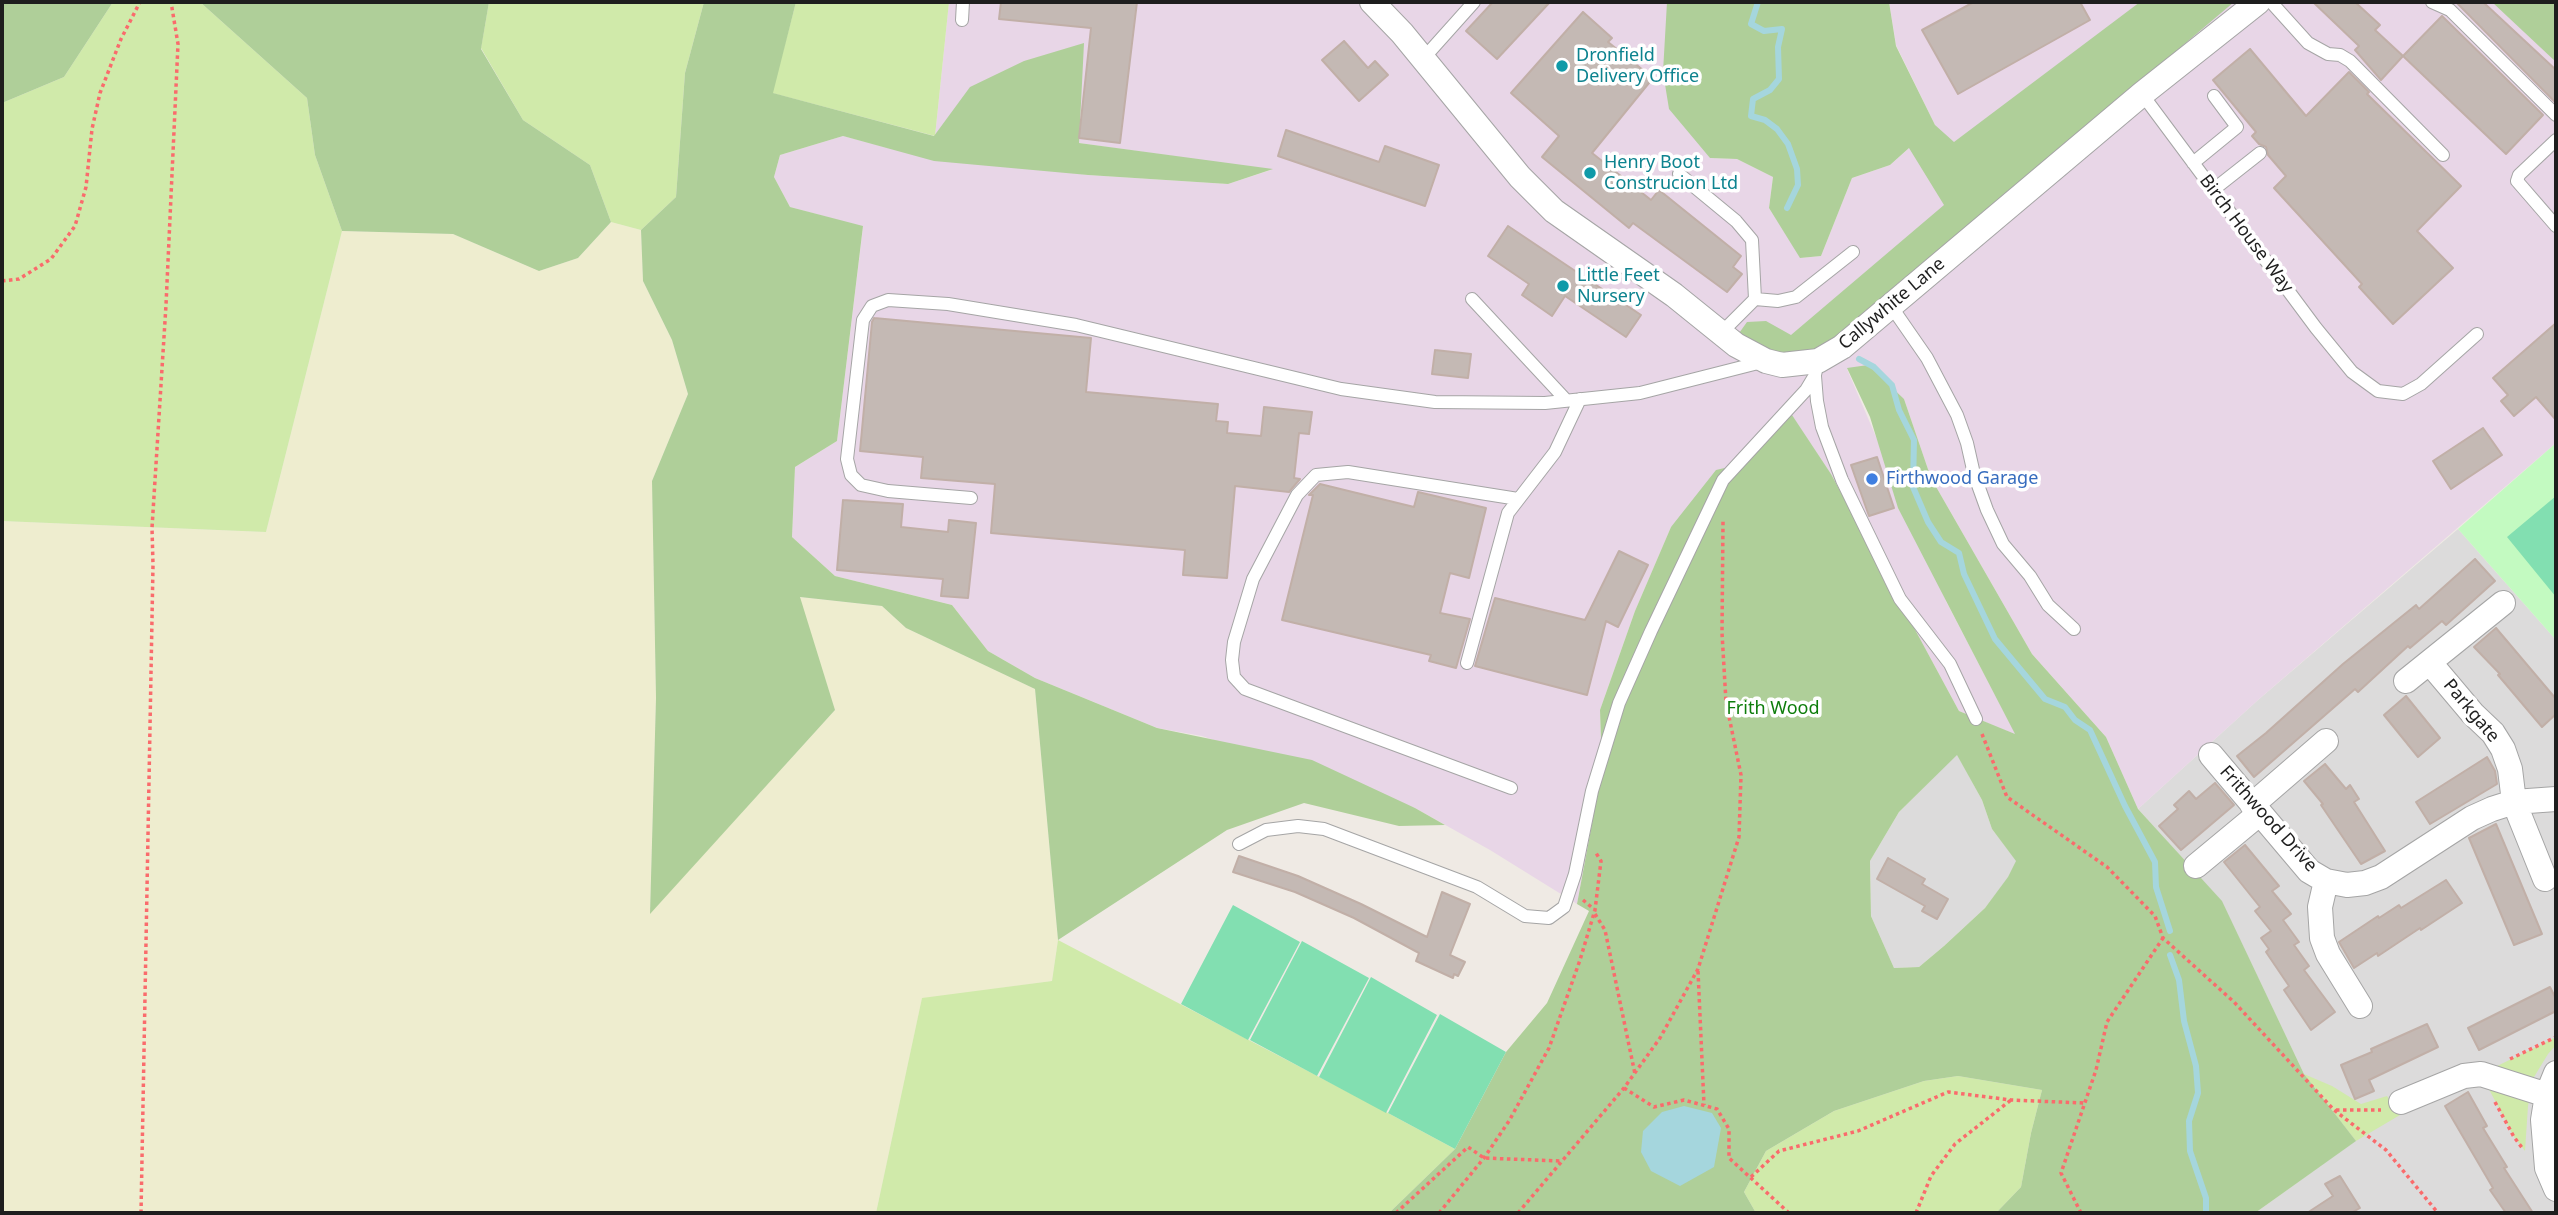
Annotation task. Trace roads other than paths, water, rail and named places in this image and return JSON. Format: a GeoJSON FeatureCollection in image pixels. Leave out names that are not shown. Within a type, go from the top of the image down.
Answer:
{"type":"FeatureCollection","features":[{"type":"Feature","properties":{"kind":"street","name":"Callywhite Lane"},"geometry":{"type":"LineString","coordinates":[[1372,2],[1423,58],[1520,177],[1554,211],[1674,295],[1736,345],[1766,361],[1816,368],[2142,94],[2258,2]]}},
{"type":"Feature","properties":{"kind":"street","name":"Parkgate"},"geometry":{"type":"LineString","coordinates":[[2406,681],[2503,603]]}},
{"type":"Feature","properties":{"kind":"street","name":"Parkgate"},"geometry":{"type":"LineString","coordinates":[[2430,663],[2473,714],[2493,733],[2502,749],[2510,769],[2514,802],[2545,879]]}},
{"type":"Feature","properties":{"kind":"street"},"geometry":{"type":"LineString","coordinates":[[2196,866],[2326,741]]}},
{"type":"Feature","properties":{"kind":"street","name":"Frithwood Drive"},"geometry":{"type":"LineString","coordinates":[[2211,755],[2309,871],[2326,881],[2347,885],[2365,883],[2381,877],[2472,818],[2514,802],[2556,799]]}},
{"type":"Feature","properties":{"kind":"street"},"geometry":{"type":"LineString","coordinates":[[2326,881],[2320,907],[2322,938],[2328,954],[2360,1006]]}},
{"type":"Feature","properties":{"kind":"street"},"geometry":{"type":"LineString","coordinates":[[2401,1102],[2464,1076],[2481,1074],[2551,1084],[2543,1121],[2544,1145],[2547,1168],[2556,1189]]}},
{"type":"Feature","properties":{"kind":"lane"},"geometry":{"type":"LineString","coordinates":[[962,20],[964,2]]}},
{"type":"Feature","properties":{"kind":"lane"},"geometry":{"type":"LineString","coordinates":[[1423,58],[1474,2]]}},
{"type":"Feature","properties":{"kind":"lane"},"geometry":{"type":"LineString","coordinates":[[2270,2],[2308,43],[2328,54],[2340,55],[2350,61],[2443,155]]}},
{"type":"Feature","properties":{"kind":"lane"},"geometry":{"type":"LineString","coordinates":[[2432,2],[2450,10],[2556,115]]}},
{"type":"Feature","properties":{"kind":"lane","name":"Birch House Way"},"geometry":{"type":"LineString","coordinates":[[2142,94],[2316,328],[2352,372],[2378,391],[2403,394],[2421,384],[2477,334]]}},
{"type":"Feature","properties":{"kind":"lane"},"geometry":{"type":"LineString","coordinates":[[2193,163],[2236,127],[2214,96]]}},
{"type":"Feature","properties":{"kind":"lane"},"geometry":{"type":"LineString","coordinates":[[2556,140],[2519,175],[2517,181],[2556,226]]}},
{"type":"Feature","properties":{"kind":"lane"},"geometry":{"type":"LineString","coordinates":[[2213,190],[2260,153]]}},
{"type":"Feature","properties":{"kind":"lane"},"geometry":{"type":"LineString","coordinates":[[1679,174],[1736,221],[1752,240],[1755,299],[1721,333]]}},
{"type":"Feature","properties":{"kind":"lane"},"geometry":{"type":"LineString","coordinates":[[1755,299],[1778,301],[1796,297],[1853,252]]}},
{"type":"Feature","properties":{"kind":"lane"},"geometry":{"type":"LineString","coordinates":[[1472,299],[1566,400]]}},
{"type":"Feature","properties":{"kind":"lane"},"geometry":{"type":"LineString","coordinates":[[971,498],[888,491],[861,485],[851,475],[847,459],[863,320],[872,306],[888,300],[948,304],[1076,325],[1341,389],[1436,402],[1545,403],[1640,393],[1766,361]]}},
{"type":"Feature","properties":{"kind":"lane"},"geometry":{"type":"LineString","coordinates":[[1891,306],[1927,358],[1957,415],[1974,474],[2003,544],[2030,576],[2048,605],[2074,629]]}},
{"type":"Feature","properties":{"kind":"lane"},"geometry":{"type":"LineString","coordinates":[[1239,844],[1266,830],[1298,825],[1324,829],[1477,887],[1525,916],[1549,918],[1564,907],[1575,874],[1592,791],[1619,703],[1651,631],[1723,480],[1806,390],[1816,368]]}},
{"type":"Feature","properties":{"kind":"lane"},"geometry":{"type":"LineString","coordinates":[[1816,368],[1816,401],[1822,427],[1842,480],[1900,599],[1950,664],[1976,719]]}},
{"type":"Feature","properties":{"kind":"lane"},"geometry":{"type":"LineString","coordinates":[[1467,663],[1508,513],[1555,452],[1580,399]]}},
{"type":"Feature","properties":{"kind":"lane"},"geometry":{"type":"LineString","coordinates":[[1511,788],[1245,689],[1234,677],[1232,660],[1234,642],[1253,579],[1297,495],[1316,475],[1348,472],[1518,499]]}},
{"type":"Feature","properties":{"kind":"water"},"geometry":{"type":"Polygon","coordinates":[[[1684,1106],[1712,1113],[1721,1128],[1714,1167],[1680,1186],[1651,1171],[1641,1152],[1643,1131],[1662,1112],[1684,1106]]]}},
{"type":"Feature","properties":{"kind":"waterway"},"geometry":{"type":"LineString","coordinates":[[1758,2],[1751,24],[1764,31],[1782,29],[1778,47],[1779,79],[1770,90],[1753,99],[1751,116],[1765,120],[1777,129],[1788,144],[1797,169],[1798,185],[1787,208]]}},
{"type":"Feature","properties":{"kind":"waterway"},"geometry":{"type":"LineString","coordinates":[[1859,359],[1874,367],[1892,385],[1899,410],[1914,440],[1913,487],[1928,522],[1941,542],[1959,553],[1964,574],[1995,639],[2045,699],[2065,707],[2075,720],[2090,730],[2125,806],[2155,862],[2156,887],[2170,931]]}},
{"type":"Feature","properties":{"kind":"waterway"},"geometry":{"type":"LineString","coordinates":[[2170,955],[2179,980],[2184,1021],[2196,1066],[2198,1093],[2189,1121],[2190,1151],[2206,1198],[2206,1213]]}},
{"type":"Feature","properties":{"kind":"place","name":"Dronfield Delivery Office"},"geometry":{"type":"Point","coordinates":[1562,66]}},
{"type":"Feature","properties":{"kind":"place","name":"Henry Boot Construcion Ltd"},"geometry":{"type":"Point","coordinates":[1590,173]}},
{"type":"Feature","properties":{"kind":"place","name":"Little Feet Nursery"},"geometry":{"type":"Point","coordinates":[1563,286]}},
{"type":"Feature","properties":{"kind":"place","name":"Firthwood Garage"},"geometry":{"type":"Point","coordinates":[1872,479]}},
{"type":"Feature","properties":{"kind":"park label","name":"Frith Wood"},"geometry":{"type":"Point","coordinates":[1773,709]}}]}
